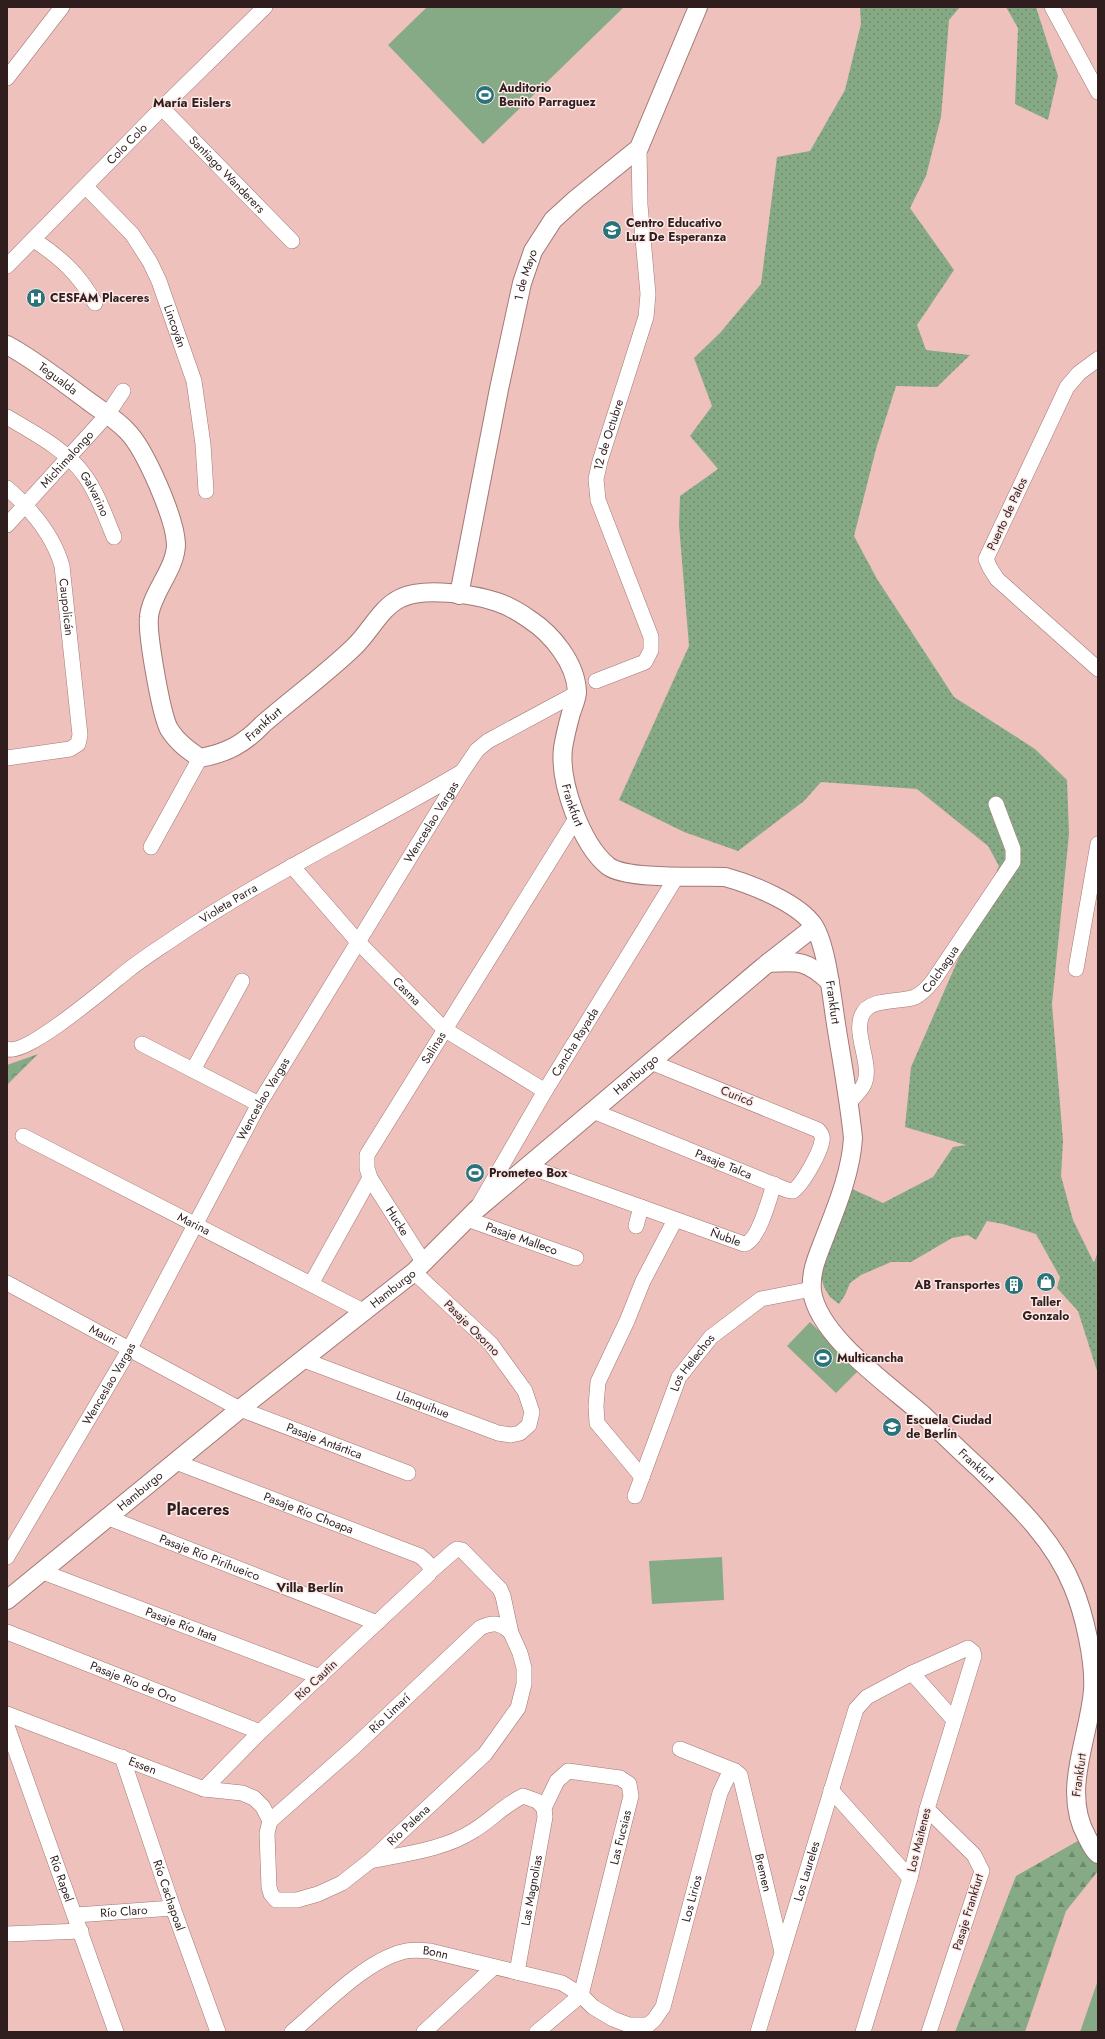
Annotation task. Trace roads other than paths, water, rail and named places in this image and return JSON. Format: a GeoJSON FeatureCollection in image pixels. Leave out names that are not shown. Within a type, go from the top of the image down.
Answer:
{"type":"FeatureCollection","features":[{"type":"Feature","properties":{"kind":"street"},"geometry":{"type":"LineString","coordinates":[[7,78],[62,7]]}},
{"type":"Feature","properties":{"kind":"street","name":"Colo Colo"},"geometry":{"type":"LineString","coordinates":[[7,266],[86,188],[162,108],[265,7]]}},
{"type":"Feature","properties":{"kind":"street","name":"1 de Mayo"},"geometry":{"type":"LineString","coordinates":[[459,595],[522,283],[533,252],[553,220],[576,199],[639,148],[698,7]]}},
{"type":"Feature","properties":{"kind":"street"},"geometry":{"type":"LineString","coordinates":[[1052,7],[1098,92]]}},
{"type":"Feature","properties":{"kind":"street","name":"Santiago Wanderers"},"geometry":{"type":"LineString","coordinates":[[162,108],[292,241]]}},
{"type":"Feature","properties":{"kind":"street","name":"12 de Octubre"},"geometry":{"type":"LineString","coordinates":[[596,681],[645,662],[651,650],[651,636],[598,500],[596,479],[600,461],[646,317],[648,294],[640,205],[639,148]]}},
{"type":"Feature","properties":{"kind":"street","name":"Lincoyán"},"geometry":{"type":"LineString","coordinates":[[86,188],[132,234],[150,262],[159,281],[194,381],[203,444],[206,491]]}},
{"type":"Feature","properties":{"kind":"street"},"geometry":{"type":"LineString","coordinates":[[34,240],[52,252],[76,273],[94,303]]}},
{"type":"Feature","properties":{"kind":"street","name":"Tegualda"},"geometry":{"type":"LineString","coordinates":[[7,345],[46,370],[107,415]]}},
{"type":"Feature","properties":{"kind":"street","name":"Puerto de Palos"},"geometry":{"type":"LineString","coordinates":[[1098,359],[1079,373],[1067,387],[986,559],[997,579],[1098,669]]}},
{"type":"Feature","properties":{"kind":"street","name":"Michimalongo"},"geometry":{"type":"LineString","coordinates":[[7,525],[107,415],[123,391]]}},
{"type":"Feature","properties":{"kind":"street"},"geometry":{"type":"LineString","coordinates":[[107,415],[126,430],[138,444],[175,534],[174,554],[149,616],[150,634],[163,714],[170,729],[181,744],[200,758],[151,847]]}},
{"type":"Feature","properties":{"kind":"street","name":"Galvarino"},"geometry":{"type":"LineString","coordinates":[[7,417],[40,437],[68,458],[84,474],[92,487],[114,537]]}},
{"type":"Feature","properties":{"kind":"street","name":"Caupolicán"},"geometry":{"type":"LineString","coordinates":[[7,488],[25,504],[46,531],[58,553],[62,566],[80,735],[78,744],[70,749],[7,758]]}},
{"type":"Feature","properties":{"kind":"street","name":"Frankfurt"},"geometry":{"type":"LineString","coordinates":[[200,758],[220,754],[250,737],[263,724],[354,647],[388,606],[402,597],[424,593],[459,595],[496,602],[516,610],[534,622],[554,642],[570,665],[577,693],[563,750],[563,768],[577,817],[589,844],[599,858],[610,868],[628,874],[725,877],[740,881],[787,904],[806,916],[814,926],[821,943],[830,982],[853,1138],[852,1155],[842,1190],[815,1260],[812,1289],[815,1305],[823,1320],[840,1341],[1015,1503],[1040,1532],[1064,1568],[1081,1609],[1090,1651],[1093,1687],[1075,1791],[1075,1807],[1080,1824],[1098,1854]]}},
{"type":"Feature","properties":{"kind":"street","name":"Wenceslao Vargas"},"geometry":{"type":"LineString","coordinates":[[7,1557],[128,1350],[259,1104],[462,772],[477,750],[488,741],[577,693]]}},
{"type":"Feature","properties":{"kind":"street","name":"Violeta Parra"},"geometry":{"type":"LineString","coordinates":[[7,1049],[10,1050],[20,1048],[41,1037],[132,966],[236,897],[462,772]]}},
{"type":"Feature","properties":{"kind":"street","name":"Colchagua"},"geometry":{"type":"LineString","coordinates":[[848,1102],[861,1088],[866,1077],[859,1023],[862,1014],[870,1006],[915,997],[925,990],[933,981],[1013,862],[1013,849],[996,804]]}},
{"type":"Feature","properties":{"kind":"street","name":"Salinas"},"geometry":{"type":"LineString","coordinates":[[370,1178],[367,1168],[367,1155],[577,817]]}},
{"type":"Feature","properties":{"kind":"street"},"geometry":{"type":"LineString","coordinates":[[1076,969],[1098,844]]}},
{"type":"Feature","properties":{"kind":"street","name":"Casma"},"geometry":{"type":"LineString","coordinates":[[292,866],[358,942],[444,1029],[545,1090]]}},
{"type":"Feature","properties":{"kind":"street","name":"Cancha Rayada"},"geometry":{"type":"LineString","coordinates":[[472,1214],[545,1090],[676,876]]}},
{"type":"Feature","properties":{"kind":"street","name":"Hamburgo"},"geometry":{"type":"LineString","coordinates":[[7,1600],[44,1572],[240,1409],[366,1312],[419,1268],[472,1214],[527,1166],[814,926]]}},
{"type":"Feature","properties":{"kind":"street"},"geometry":{"type":"LineString","coordinates":[[768,963],[804,963],[814,968],[830,982]]}},
{"type":"Feature","properties":{"kind":"street"},"geometry":{"type":"LineString","coordinates":[[193,1070],[242,981]]}},
{"type":"Feature","properties":{"kind":"street"},"geometry":{"type":"LineString","coordinates":[[142,1044],[259,1104]]}},
{"type":"Feature","properties":{"kind":"street","name":"Curicó"},"geometry":{"type":"LineString","coordinates":[[651,1062],[821,1132]]}},
{"type":"Feature","properties":{"kind":"street","name":"Pasaje Talca"},"geometry":{"type":"LineString","coordinates":[[593,1111],[793,1191],[803,1181],[822,1141],[821,1132]]}},
{"type":"Feature","properties":{"kind":"street","name":"Marina"},"geometry":{"type":"LineString","coordinates":[[23,1136],[366,1312]]}},
{"type":"Feature","properties":{"kind":"street","name":"Ñuble"},"geometry":{"type":"LineString","coordinates":[[527,1166],[739,1244],[748,1244],[755,1236],[774,1184]]}},
{"type":"Feature","properties":{"kind":"street"},"geometry":{"type":"LineString","coordinates":[[311,1284],[370,1178]]}},
{"type":"Feature","properties":{"kind":"street","name":"Hucke"},"geometry":{"type":"LineString","coordinates":[[370,1178],[419,1268]]}},
{"type":"Feature","properties":{"kind":"street"},"geometry":{"type":"LineString","coordinates":[[636,1226],[641,1207]]}},
{"type":"Feature","properties":{"kind":"street","name":"Pasaje Malleco"},"geometry":{"type":"LineString","coordinates":[[472,1214],[576,1258]]}},
{"type":"Feature","properties":{"kind":"street"},"geometry":{"type":"LineString","coordinates":[[642,1477],[597,1423],[596,1406],[598,1382],[627,1321],[643,1281],[675,1220]]}},
{"type":"Feature","properties":{"kind":"street","name":"Pasaje Osorno"},"geometry":{"type":"LineString","coordinates":[[419,1268],[491,1344],[525,1391],[532,1412]]}},
{"type":"Feature","properties":{"kind":"street","name":"Mauri"},"geometry":{"type":"LineString","coordinates":[[7,1283],[128,1350],[240,1409]]}},
{"type":"Feature","properties":{"kind":"street","name":"Los Helechos"},"geometry":{"type":"LineString","coordinates":[[635,1496],[679,1377],[711,1337],[762,1299],[812,1289]]}},
{"type":"Feature","properties":{"kind":"street","name":"Llanquihue"},"geometry":{"type":"LineString","coordinates":[[304,1360],[498,1433],[511,1435],[520,1433],[529,1425],[532,1412]]}},
{"type":"Feature","properties":{"kind":"street","name":"Pasaje Antártica"},"geometry":{"type":"LineString","coordinates":[[240,1409],[408,1473]]}},
{"type":"Feature","properties":{"kind":"street","name":"Pasaje Río Choapa"},"geometry":{"type":"LineString","coordinates":[[176,1462],[420,1556],[428,1561],[430,1572]]}},
{"type":"Feature","properties":{"kind":"street","name":"Pasaje Río Pirihueico"},"geometry":{"type":"LineString","coordinates":[[109,1518],[377,1623]]}},
{"type":"Feature","properties":{"kind":"street","name":"Río Palena"},"geometry":{"type":"LineString","coordinates":[[270,1821],[267,1833],[269,1887],[271,1894],[276,1900],[284,1902],[298,1900],[318,1894],[342,1883],[370,1861],[485,1754],[518,1708],[524,1684],[524,1668],[520,1652],[511,1632],[506,1603],[500,1589],[462,1550],[454,1551],[430,1572]]}},
{"type":"Feature","properties":{"kind":"street","name":"Pasaje Río Itata"},"geometry":{"type":"LineString","coordinates":[[44,1572],[320,1676]]}},
{"type":"Feature","properties":{"kind":"street","name":"Río Cautin"},"geometry":{"type":"LineString","coordinates":[[204,1789],[260,1732],[430,1572]]}},
{"type":"Feature","properties":{"kind":"street","name":"Río Limarí"},"geometry":{"type":"LineString","coordinates":[[270,1821],[354,1747],[480,1628],[490,1623],[498,1624],[511,1632]]}},
{"type":"Feature","properties":{"kind":"street","name":"Pasaje Río de Oro"},"geometry":{"type":"LineString","coordinates":[[7,1632],[260,1732]]}},
{"type":"Feature","properties":{"kind":"street","name":"Los Laureles"},"geometry":{"type":"LineString","coordinates":[[782,1953],[830,1790],[856,1709],[867,1697],[912,1673],[964,1648],[971,1649]]}},
{"type":"Feature","properties":{"kind":"street","name":"Los Maitenes"},"geometry":{"type":"LineString","coordinates":[[863,2032],[910,1878],[927,1809],[974,1656],[971,1649]]}},
{"type":"Feature","properties":{"kind":"street"},"geometry":{"type":"LineString","coordinates":[[912,1673],[954,1720]]}},
{"type":"Feature","properties":{"kind":"street","name":"Essen"},"geometry":{"type":"LineString","coordinates":[[7,1714],[204,1789],[242,1793],[254,1798],[263,1806],[270,1821]]}},
{"type":"Feature","properties":{"kind":"street","name":"Río Rapel"},"geometry":{"type":"LineString","coordinates":[[7,1726],[76,1915],[116,2032]]}},
{"type":"Feature","properties":{"kind":"street"},"geometry":{"type":"LineString","coordinates":[[680,1750],[735,1771]]}},
{"type":"Feature","properties":{"kind":"street","name":"Río Cachapoal"},"geometry":{"type":"LineString","coordinates":[[122,1757],[173,1908],[218,2032]]}},
{"type":"Feature","properties":{"kind":"street","name":"Las Fucsias"},"geometry":{"type":"LineString","coordinates":[[544,1808],[557,1781],[568,1771],[620,1778],[629,1784],[631,1796],[581,1995]]}},
{"type":"Feature","properties":{"kind":"street","name":"Bremen"},"geometry":{"type":"LineString","coordinates":[[735,1771],[740,1775],[743,1783],[782,1953],[758,2032]]}},
{"type":"Feature","properties":{"kind":"street","name":"Los Lirios"},"geometry":{"type":"LineString","coordinates":[[644,2028],[654,2020],[663,2007],[720,1793],[727,1778],[735,1771]]}},
{"type":"Feature","properties":{"kind":"street"},"geometry":{"type":"LineString","coordinates":[[830,1790],[910,1878]]}},
{"type":"Feature","properties":{"kind":"street"},"geometry":{"type":"LineString","coordinates":[[370,1861],[433,1848],[472,1831],[510,1803],[524,1796],[537,1800],[544,1808]]}},
{"type":"Feature","properties":{"kind":"street","name":"Las Magnolias"},"geometry":{"type":"LineString","coordinates":[[517,1972],[545,1817],[544,1808]]}},
{"type":"Feature","properties":{"kind":"street","name":"Pasaje Frankfurt"},"geometry":{"type":"LineString","coordinates":[[927,1809],[974,1855],[982,1871],[930,2032]]}},
{"type":"Feature","properties":{"kind":"street","name":"Río Claro"},"geometry":{"type":"LineString","coordinates":[[76,1915],[173,1908]]}},
{"type":"Feature","properties":{"kind":"street"},"geometry":{"type":"LineString","coordinates":[[7,1934],[81,1930]]}},
{"type":"Feature","properties":{"kind":"street","name":"Bonn"},"geometry":{"type":"LineString","coordinates":[[292,2032],[365,1970],[387,1957],[403,1951],[430,1951],[562,1983],[581,1995],[615,2032]]}},
{"type":"Feature","properties":{"kind":"street"},"geometry":{"type":"LineString","coordinates":[[424,2032],[494,1967]]}},
{"type":"Feature","properties":{"kind":"street"},"geometry":{"type":"LineString","coordinates":[[537,2032],[581,1995]]}},
{"type":"Feature","properties":{"kind":"street","name":"Bonn"},"geometry":{"type":"LineString","coordinates":[[593,2007],[614,2019],[629,2025],[644,2028]]}},
{"type":"Feature","properties":{"kind":"place","name":"Auditorio Benito Parraguez"},"geometry":{"type":"Point","coordinates":[485,95]}},
{"type":"Feature","properties":{"kind":"place","name":"Centro Educativo Luz De Esperanza"},"geometry":{"type":"Point","coordinates":[612,230]}},
{"type":"Feature","properties":{"kind":"place","name":"CESFAM Placeres"},"geometry":{"type":"Point","coordinates":[36,298]}},
{"type":"Feature","properties":{"kind":"place","name":"Prometeo Box"},"geometry":{"type":"Point","coordinates":[475,1173]}},
{"type":"Feature","properties":{"kind":"place","name":"Taller Gonzalo"},"geometry":{"type":"Point","coordinates":[1046,1282]}},
{"type":"Feature","properties":{"kind":"place","name":"AB Transportes"},"geometry":{"type":"Point","coordinates":[1014,1285]}},
{"type":"Feature","properties":{"kind":"place","name":"Multicancha"},"geometry":{"type":"Point","coordinates":[823,1358]}},
{"type":"Feature","properties":{"kind":"place","name":"Escuela Ciudad de Berlín"},"geometry":{"type":"Point","coordinates":[892,1427]}},
{"type":"Feature","properties":{"kind":"district","name":"María Eislers"},"geometry":{"type":"Point","coordinates":[192,102]}},
{"type":"Feature","properties":{"kind":"district","name":"Placeres"},"geometry":{"type":"Point","coordinates":[198,1509]}},
{"type":"Feature","properties":{"kind":"district","name":"Villa Berlín"},"geometry":{"type":"Point","coordinates":[310,1587]}}]}
